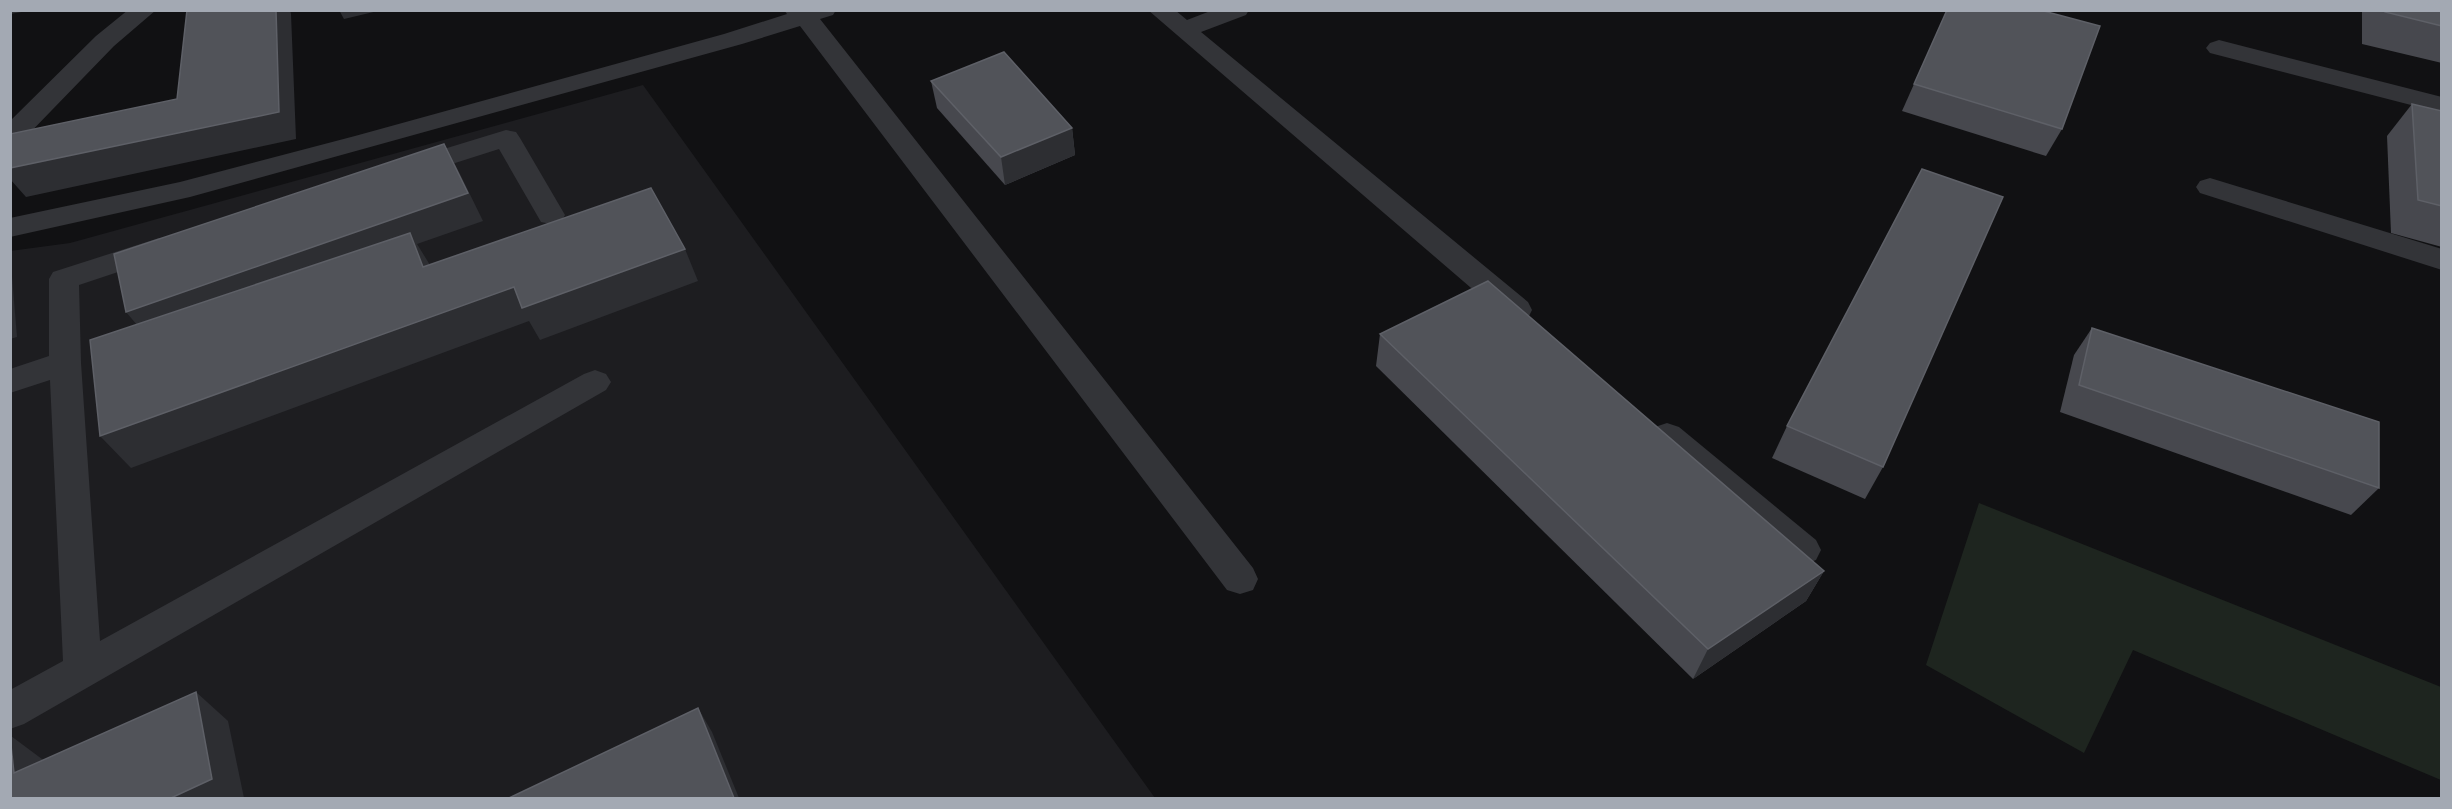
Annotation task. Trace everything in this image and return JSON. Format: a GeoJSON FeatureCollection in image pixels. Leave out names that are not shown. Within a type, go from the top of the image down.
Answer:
{"type":"FeatureCollection","features":[{"type":"Feature","properties":{"kind":"street"},"geometry":{"type":"LineString","coordinates":[[105,41],[107,10]]}},
{"type":"Feature","properties":{"kind":"street"},"geometry":{"type":"LineString","coordinates":[[10,137],[105,41],[144,10]]}},
{"type":"Feature","properties":{"kind":"street"},"geometry":{"type":"LineString","coordinates":[[1160,10],[1541,330]]}},
{"type":"Feature","properties":{"kind":"street"},"geometry":{"type":"LineString","coordinates":[[1184,30],[1237,10]]}},
{"type":"Feature","properties":{"kind":"street"},"geometry":{"type":"LineString","coordinates":[[10,228],[180,191],[342,148],[809,13],[1240,579]]}},
{"type":"Feature","properties":{"kind":"street"},"geometry":{"type":"LineString","coordinates":[[2219,48],[2442,105]]}},
{"type":"Feature","properties":{"kind":"street"},"geometry":{"type":"LineString","coordinates":[[381,178],[506,138],[551,214]]}},
{"type":"Feature","properties":{"kind":"street"},"geometry":{"type":"LineString","coordinates":[[2210,187],[2442,260]]}},
{"type":"Feature","properties":{"kind":"street"},"geometry":{"type":"LineString","coordinates":[[83,670],[65,363],[64,279],[188,239]]}},
{"type":"Feature","properties":{"kind":"street"},"geometry":{"type":"LineString","coordinates":[[10,381],[65,363]]}},
{"type":"Feature","properties":{"kind":"street"},"geometry":{"type":"LineString","coordinates":[[10,711],[595,382]]}},
{"type":"Feature","properties":{"kind":"street"},"geometry":{"type":"LineString","coordinates":[[1649,421],[1803,550]]}},
{"type":"Feature","properties":{"kind":"shaded area"},"geometry":{"type":"Polygon","coordinates":[[[643,85],[1155,798],[11,798],[10,251],[70,243],[643,85]]]}},
{"type":"Feature","properties":{"kind":"shaded area"},"geometry":{"type":"Polygon","coordinates":[[[1979,503],[2441,687],[2441,780],[2133,650],[2084,753],[1926,665],[1979,503]]]}},
{"type":"Feature","properties":{"kind":"building"},"geometry":{"type":"Polygon","coordinates":[[[187,10],[276,10],[279,112],[10,168],[10,134],[177,99],[187,10]]]}},
{"type":"Feature","properties":{"kind":"building"},"geometry":{"type":"Polygon","coordinates":[[[1947,10],[2040,10],[2100,26],[2062,129],[1914,84],[1947,10]]]}},
{"type":"Feature","properties":{"kind":"building"},"geometry":{"type":"Polygon","coordinates":[[[2385,10],[2442,10],[2442,26],[2385,12],[2385,10]]]}},
{"type":"Feature","properties":{"kind":"building"},"geometry":{"type":"Polygon","coordinates":[[[1004,52],[1072,128],[1001,157],[931,81],[1004,52]]]}},
{"type":"Feature","properties":{"kind":"building"},"geometry":{"type":"Polygon","coordinates":[[[2412,104],[2442,111],[2442,206],[2418,200],[2412,104]]]}},
{"type":"Feature","properties":{"kind":"building"},"geometry":{"type":"Polygon","coordinates":[[[444,144],[468,193],[126,312],[114,254],[444,144]]]}},
{"type":"Feature","properties":{"kind":"building"},"geometry":{"type":"Polygon","coordinates":[[[1922,169],[2003,197],[1883,467],[1787,426],[1922,169]]]}},
{"type":"Feature","properties":{"kind":"building"},"geometry":{"type":"Polygon","coordinates":[[[651,188],[685,249],[522,308],[514,287],[100,436],[90,340],[410,233],[423,267],[651,188]]]}},
{"type":"Feature","properties":{"kind":"building"},"geometry":{"type":"Polygon","coordinates":[[[1488,281],[1824,571],[1708,649],[1380,334],[1488,281]]]}},
{"type":"Feature","properties":{"kind":"building"},"geometry":{"type":"Polygon","coordinates":[[[2092,328],[2379,422],[2379,488],[2079,385],[2092,328]]]}},
{"type":"Feature","properties":{"kind":"building"},"geometry":{"type":"Polygon","coordinates":[[[196,692],[212,779],[171,798],[10,798],[10,736],[14,773],[196,692]]]}},
{"type":"Feature","properties":{"kind":"building"},"geometry":{"type":"Polygon","coordinates":[[[698,708],[734,798],[509,798],[698,708]]]}}]}
